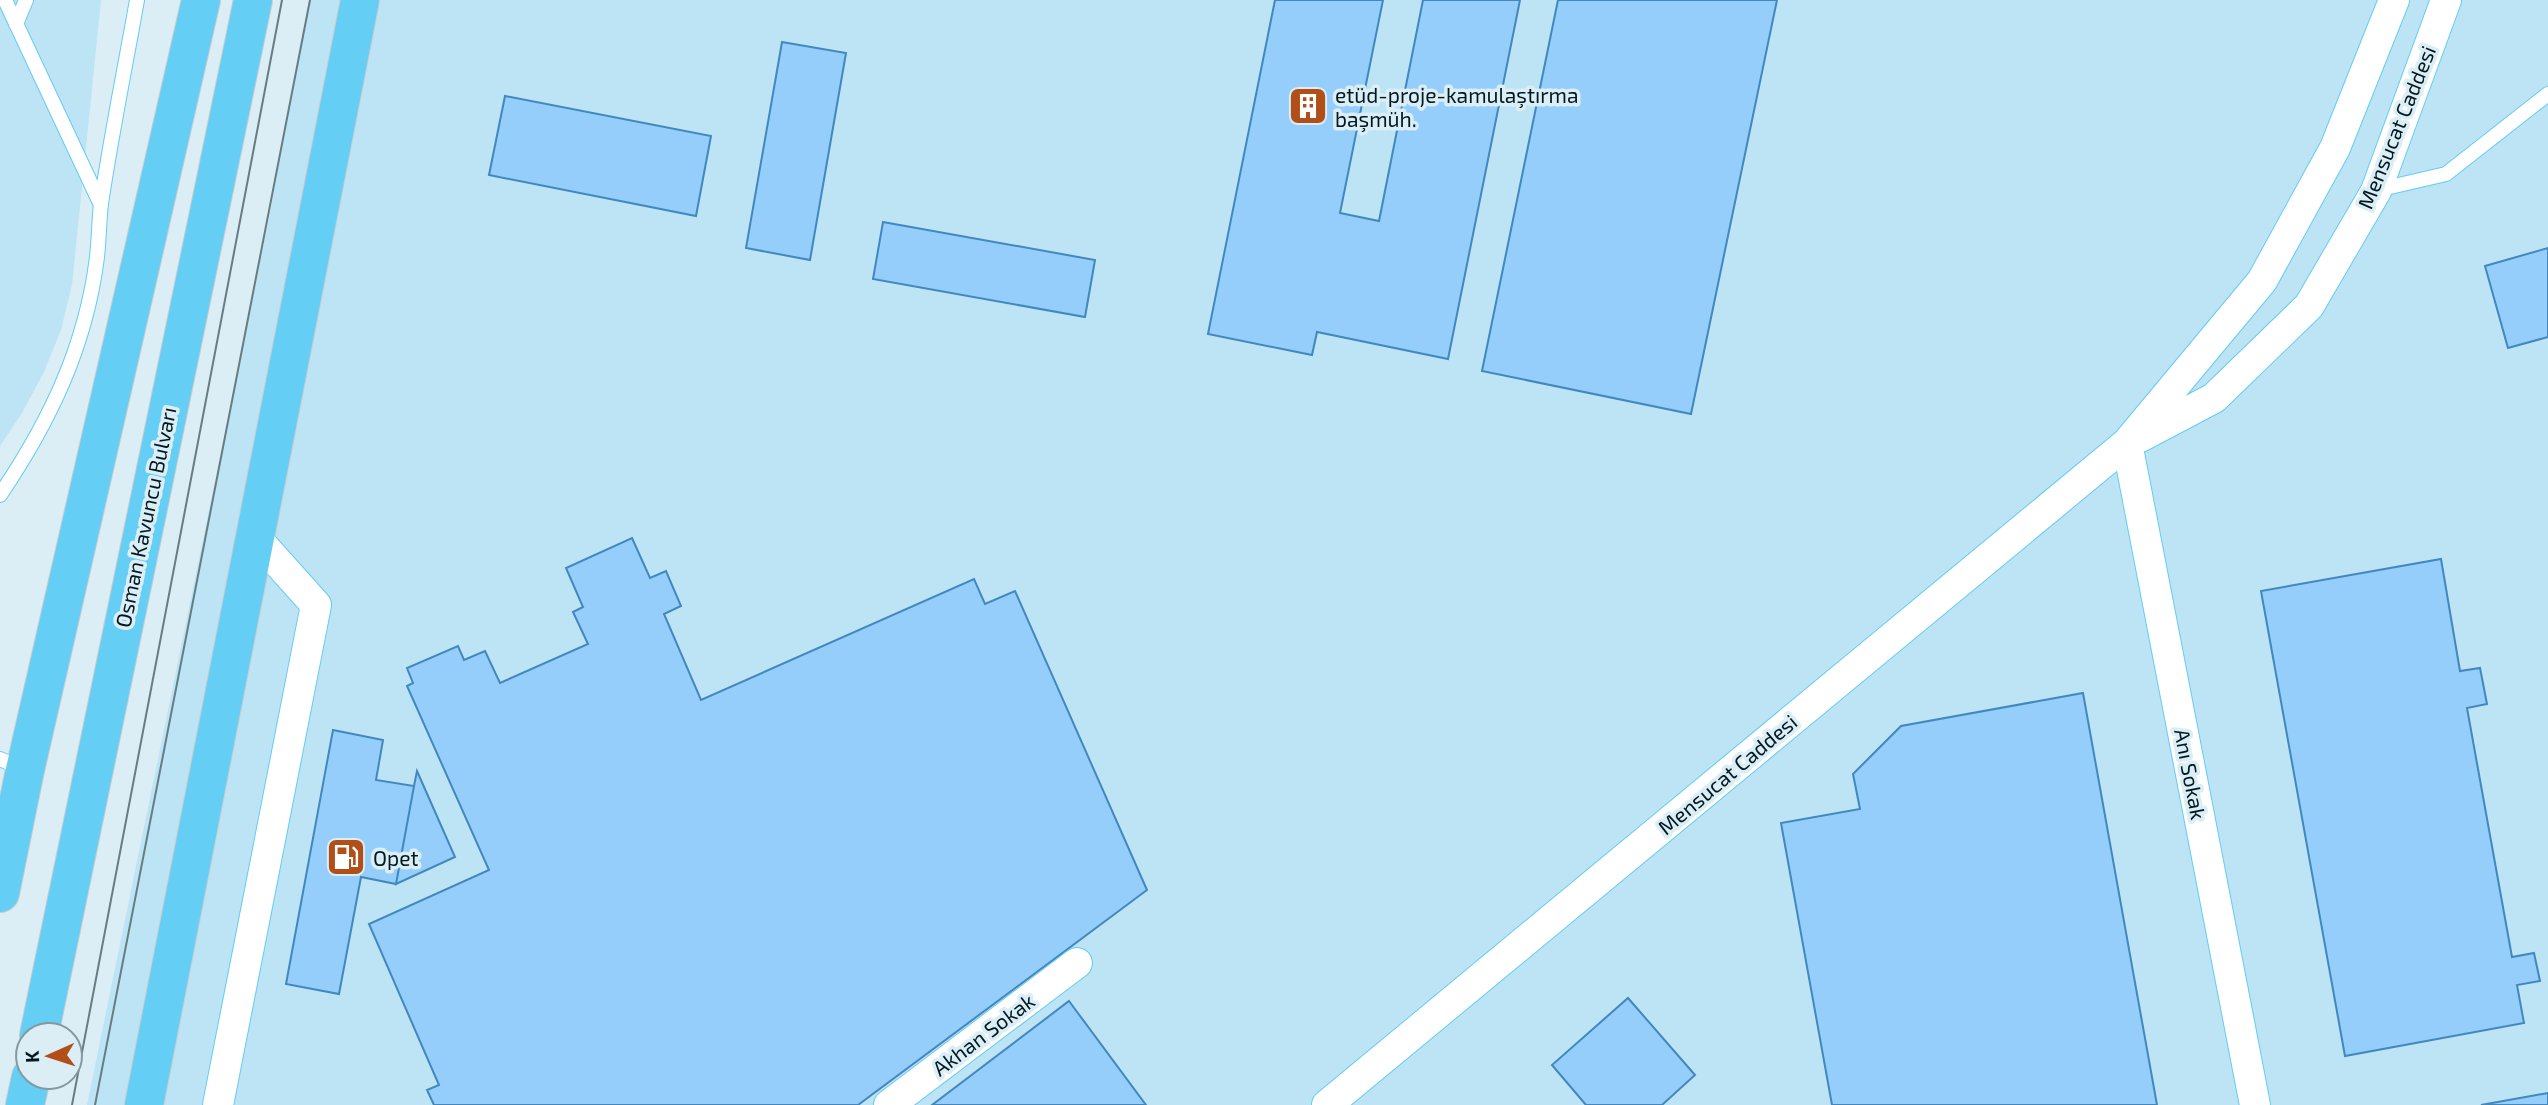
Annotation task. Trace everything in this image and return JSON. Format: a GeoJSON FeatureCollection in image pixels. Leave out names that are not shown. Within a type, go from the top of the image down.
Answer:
{"type":"FeatureCollection","features":[{"type":"Feature","properties":{"kind":"highway"},"geometry":{"type":"LineString","coordinates":[[0,893],[12,764],[201,0]]}},
{"type":"Feature","properties":{"kind":"highway","name":"Osman Kavuncu Bulvarı"},"geometry":{"type":"LineString","coordinates":[[42,1021],[253,0]]}},
{"type":"Feature","properties":{"kind":"highway"},"geometry":{"type":"LineString","coordinates":[[144,1105],[360,0]]}},
{"type":"Feature","properties":{"kind":"street","name":"Mensucat Caddesi"},"geometry":{"type":"LineString","coordinates":[[1328,1105],[2127,443],[2262,281],[2335,148],[2394,0]]}},
{"type":"Feature","properties":{"kind":"street","name":"Mensucat Caddesi"},"geometry":{"type":"LineString","coordinates":[[2127,443],[2214,398],[2309,306],[2376,191],[2446,0]]}},
{"type":"Feature","properties":{"kind":"street","name":"Anı Sokak"},"geometry":{"type":"LineString","coordinates":[[2127,443],[2255,1105]]}},
{"type":"Feature","properties":{"kind":"street"},"geometry":{"type":"LineString","coordinates":[[218,1105],[316,605],[256,538]]}},
{"type":"Feature","properties":{"kind":"street","name":"Akhan Sokak"},"geometry":{"type":"LineString","coordinates":[[894,1103],[1077,963]]}},
{"type":"Feature","properties":{"kind":"lane"},"geometry":{"type":"LineString","coordinates":[[5,0],[101,205]]}},
{"type":"Feature","properties":{"kind":"lane"},"geometry":{"type":"LineString","coordinates":[[16,23],[26,0]]}},
{"type":"Feature","properties":{"kind":"lane"},"geometry":{"type":"LineString","coordinates":[[0,495],[28,454],[52,409],[72,360],[87,310],[97,258],[101,205],[137,0]]}},
{"type":"Feature","properties":{"kind":"lane"},"geometry":{"type":"LineString","coordinates":[[2376,191],[2446,174],[2548,94]]}},
{"type":"Feature","properties":{"kind":"shaded area"},"geometry":{"type":"Polygon","coordinates":[[[0,0],[101,0],[72,285],[61,330],[44,372],[0,446],[0,0]]]}},
{"type":"Feature","properties":{"kind":"shaded area"},"geometry":{"type":"Polygon","coordinates":[[[309,0],[2548,0],[2548,1105],[87,1105],[269,218],[309,0]]]}},
{"type":"Feature","properties":{"kind":"building","name":"etüd-proje-kamulaştırma başmüh."},"geometry":{"type":"Polygon","coordinates":[[[1275,0],[1383,0],[1340,213],[1379,221],[1423,0],[1520,0],[1448,359],[1317,332],[1312,355],[1208,334],[1275,0]]]}},
{"type":"Feature","properties":{"kind":"building"},"geometry":{"type":"Polygon","coordinates":[[[1558,0],[1777,0],[1691,414],[1482,371],[1558,0]]]}},
{"type":"Feature","properties":{"kind":"building"},"geometry":{"type":"Polygon","coordinates":[[[782,42],[846,53],[810,260],[746,248],[782,42]]]}},
{"type":"Feature","properties":{"kind":"building"},"geometry":{"type":"Polygon","coordinates":[[[505,96],[711,136],[696,216],[489,175],[505,96]]]}},
{"type":"Feature","properties":{"kind":"building"},"geometry":{"type":"Polygon","coordinates":[[[883,222],[1095,260],[1085,317],[873,279],[883,222]]]}},
{"type":"Feature","properties":{"kind":"building"},"geometry":{"type":"Polygon","coordinates":[[[2548,248],[2548,337],[2508,348],[2485,266],[2548,248]]]}},
{"type":"Feature","properties":{"kind":"building"},"geometry":{"type":"Polygon","coordinates":[[[632,538],[650,578],[666,571],[681,606],[664,614],[701,700],[974,579],[985,604],[1015,591],[1147,890],[858,1105],[434,1105],[427,1090],[439,1085],[369,924],[489,870],[407,686],[413,683],[407,668],[458,646],[464,660],[485,651],[500,683],[588,644],[573,612],[583,607],[566,568],[632,538]]]}},
{"type":"Feature","properties":{"kind":"building"},"geometry":{"type":"Polygon","coordinates":[[[2441,559],[2460,671],[2480,668],[2487,704],[2467,708],[2512,957],[2534,953],[2540,981],[2517,985],[2524,1023],[2345,1056],[2261,591],[2441,559]]]}},
{"type":"Feature","properties":{"kind":"building"},"geometry":{"type":"Polygon","coordinates":[[[2083,693],[2157,1105],[1832,1105],[1781,823],[1860,809],[1853,774],[1901,726],[2083,693]]]}},
{"type":"Feature","properties":{"kind":"building"},"geometry":{"type":"Polygon","coordinates":[[[333,730],[383,740],[376,780],[414,786],[396,884],[361,877],[339,994],[286,984],[333,730]]]}},
{"type":"Feature","properties":{"kind":"building"},"geometry":{"type":"Polygon","coordinates":[[[417,771],[455,857],[396,884],[414,786],[417,771]]]}},
{"type":"Feature","properties":{"kind":"building"},"geometry":{"type":"Polygon","coordinates":[[[1628,998],[1695,1075],[1662,1105],[1586,1105],[1552,1065],[1628,998]]]}},
{"type":"Feature","properties":{"kind":"building"},"geometry":{"type":"Polygon","coordinates":[[[1069,1001],[1146,1105],[932,1105],[1069,1001]]]}},
{"type":"Feature","properties":{"kind":"building"},"geometry":{"type":"Polygon","coordinates":[[[2548,1093],[2548,1105],[2481,1105],[2548,1093]]]}},
{"type":"Feature","properties":{"kind":"tram line"},"geometry":{"type":"LineString","coordinates":[[72,1105],[282,0]]}},
{"type":"Feature","properties":{"kind":"tram line"},"geometry":{"type":"LineString","coordinates":[[95,1105],[310,0]]}},
{"type":"Feature","properties":{"kind":"place","name":"etüd-proje-kamulaştırma başmüh."},"geometry":{"type":"Point","coordinates":[1308,106]}},
{"type":"Feature","properties":{"kind":"place","name":"Opet"},"geometry":{"type":"Point","coordinates":[346,857]}}]}
